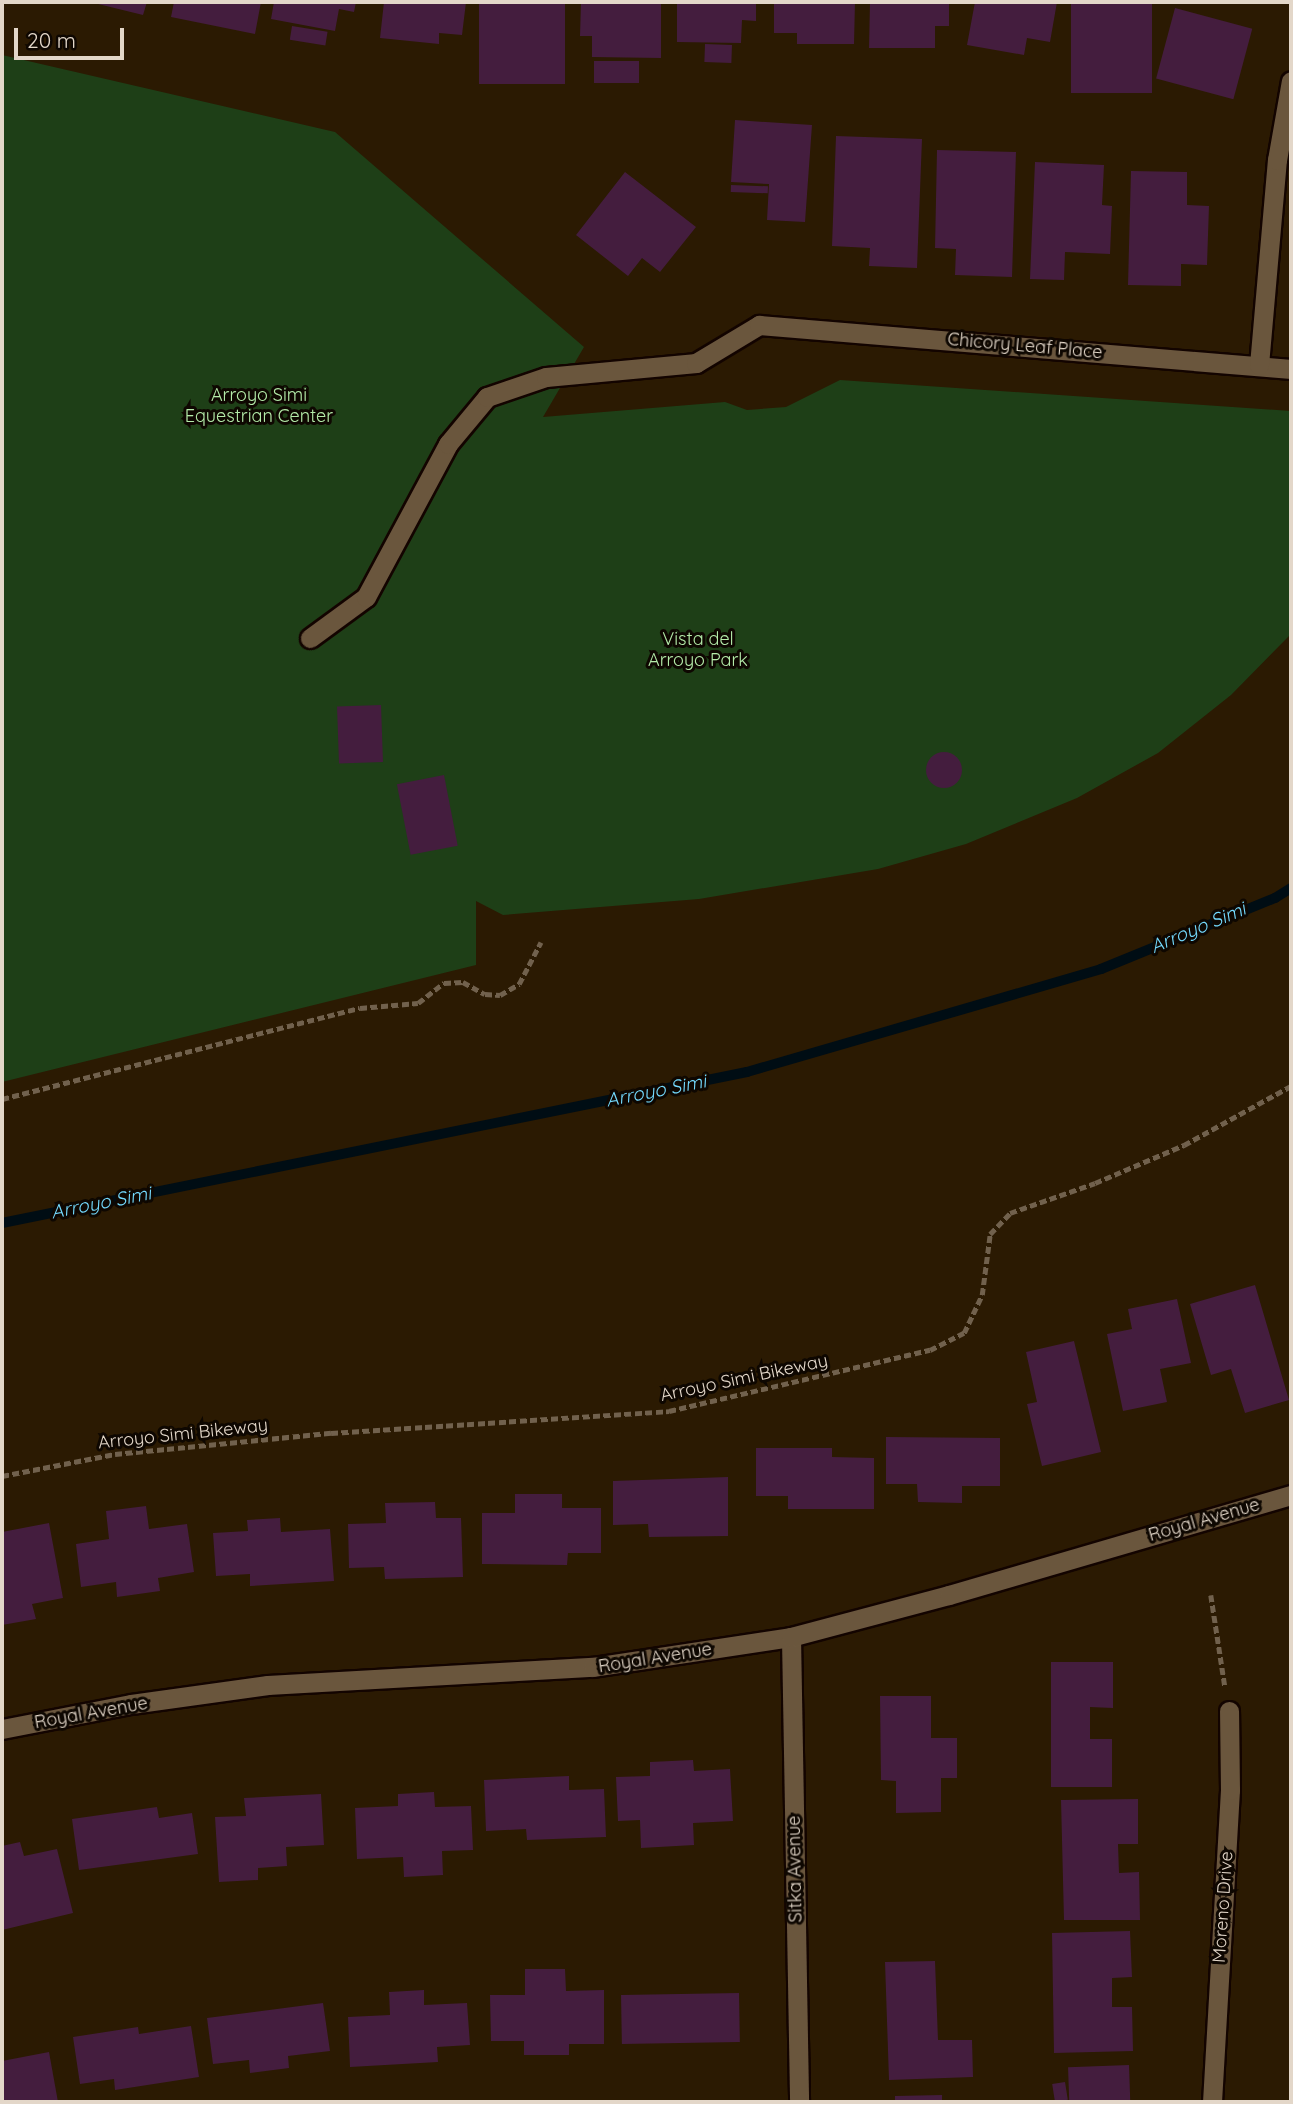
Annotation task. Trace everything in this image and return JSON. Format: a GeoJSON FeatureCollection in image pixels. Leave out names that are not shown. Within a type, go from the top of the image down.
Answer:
{"type":"FeatureCollection","features":[{"type":"Feature","properties":{"kind":"street"},"geometry":{"type":"LineString","coordinates":[[1259,365],[1277,160],[1291,81]]}},
{"type":"Feature","properties":{"kind":"street","name":"Chicory Leaf Place"},"geometry":{"type":"LineString","coordinates":[[310,638],[366,597],[448,444],[487,397],[546,377],[696,363],[759,325],[1291,369]]}},
{"type":"Feature","properties":{"kind":"street","name":"Royal Avenue"},"geometry":{"type":"LineString","coordinates":[[2,1729],[131,1704],[268,1685],[593,1667],[791,1637],[949,1595],[1291,1494]]}},
{"type":"Feature","properties":{"kind":"street","name":"Sitka Avenue"},"geometry":{"type":"LineString","coordinates":[[791,1637],[799,2102]]}},
{"type":"Feature","properties":{"kind":"street","name":"Moreno Drive"},"geometry":{"type":"LineString","coordinates":[[1212,2102],[1230,1790],[1229,1711]]}},
{"type":"Feature","properties":{"kind":"path"},"geometry":{"type":"LineString","coordinates":[[2,1099],[360,1008],[418,1003],[444,983],[463,982],[485,994],[500,995],[519,984],[541,942]]}},
{"type":"Feature","properties":{"kind":"path","name":"Arroyo Simi Bikeway"},"geometry":{"type":"LineString","coordinates":[[2,1476],[116,1454],[169,1448],[331,1433],[669,1410],[930,1350],[964,1333],[982,1294],[990,1234],[1010,1213],[1095,1183],[1184,1145],[1291,1086]]}},
{"type":"Feature","properties":{"kind":"path"},"geometry":{"type":"LineString","coordinates":[[1211,1595],[1229,1711]]}},
{"type":"Feature","properties":{"kind":"green space"},"geometry":{"type":"Polygon","coordinates":[[[2,55],[335,132],[584,347],[543,417],[725,402],[747,410],[786,407],[840,380],[1291,411],[1291,634],[1231,695],[1158,753],[1077,798],[966,844],[878,869],[699,899],[503,915],[476,901],[476,965],[2,1082],[2,55]]]}},
{"type":"Feature","properties":{"kind":"building"},"geometry":{"type":"Polygon","coordinates":[[[90,2],[147,2],[143,15],[90,2]]]}},
{"type":"Feature","properties":{"kind":"building"},"geometry":{"type":"Polygon","coordinates":[[[174,2],[261,2],[255,34],[171,17],[174,2]]]}},
{"type":"Feature","properties":{"kind":"building"},"geometry":{"type":"Polygon","coordinates":[[[274,2],[356,2],[354,12],[339,9],[335,31],[271,19],[274,2]]]}},
{"type":"Feature","properties":{"kind":"building"},"geometry":{"type":"Polygon","coordinates":[[[384,2],[466,2],[462,35],[439,33],[439,44],[380,38],[384,2]]]}},
{"type":"Feature","properties":{"kind":"building"},"geometry":{"type":"Polygon","coordinates":[[[479,2],[565,2],[565,84],[479,84],[479,2]]]}},
{"type":"Feature","properties":{"kind":"building"},"geometry":{"type":"Polygon","coordinates":[[[581,2],[661,2],[661,58],[592,57],[592,36],[580,36],[581,2]]]}},
{"type":"Feature","properties":{"kind":"building"},"geometry":{"type":"Polygon","coordinates":[[[677,2],[756,2],[756,21],[742,20],[741,43],[677,42],[677,2]]]}},
{"type":"Feature","properties":{"kind":"building"},"geometry":{"type":"Polygon","coordinates":[[[774,2],[855,2],[854,44],[797,44],[797,33],[774,33],[774,2]]]}},
{"type":"Feature","properties":{"kind":"building"},"geometry":{"type":"Polygon","coordinates":[[[870,2],[949,2],[949,26],[935,26],[935,48],[869,48],[870,2]]]}},
{"type":"Feature","properties":{"kind":"building"},"geometry":{"type":"Polygon","coordinates":[[[975,2],[1057,2],[1050,42],[1027,38],[1024,55],[967,45],[975,2]]]}},
{"type":"Feature","properties":{"kind":"building"},"geometry":{"type":"Polygon","coordinates":[[[1071,2],[1152,2],[1152,93],[1071,93],[1071,2]]]}},
{"type":"Feature","properties":{"kind":"building"},"geometry":{"type":"Polygon","coordinates":[[[1175,8],[1252,29],[1233,99],[1156,79],[1175,8]]]}},
{"type":"Feature","properties":{"kind":"building"},"geometry":{"type":"Polygon","coordinates":[[[292,26],[328,32],[325,45],[290,40],[292,26]]]}},
{"type":"Feature","properties":{"kind":"building"},"geometry":{"type":"Polygon","coordinates":[[[705,44],[732,45],[731,63],[704,62],[705,44]]]}},
{"type":"Feature","properties":{"kind":"building"},"geometry":{"type":"Polygon","coordinates":[[[594,61],[639,61],[639,83],[594,83],[594,61]]]}},
{"type":"Feature","properties":{"kind":"building"},"geometry":{"type":"Polygon","coordinates":[[[735,120],[812,125],[805,222],[767,220],[769,184],[731,182],[735,120]]]}},
{"type":"Feature","properties":{"kind":"building"},"geometry":{"type":"Polygon","coordinates":[[[836,136],[922,139],[917,268],[869,266],[870,248],[832,246],[836,136]]]}},
{"type":"Feature","properties":{"kind":"building"},"geometry":{"type":"Polygon","coordinates":[[[937,150],[1016,152],[1012,277],[955,275],[956,249],[935,248],[937,150]]]}},
{"type":"Feature","properties":{"kind":"building"},"geometry":{"type":"Polygon","coordinates":[[[1035,162],[1104,165],[1102,205],[1112,206],[1110,254],[1065,252],[1064,280],[1030,279],[1035,162]]]}},
{"type":"Feature","properties":{"kind":"building"},"geometry":{"type":"Polygon","coordinates":[[[1131,171],[1187,172],[1187,205],[1209,206],[1207,265],[1181,264],[1181,286],[1128,285],[1131,171]]]}},
{"type":"Feature","properties":{"kind":"building"},"geometry":{"type":"Polygon","coordinates":[[[625,172],[696,227],[660,272],[642,258],[628,276],[576,235],[625,172]]]}},
{"type":"Feature","properties":{"kind":"building"},"geometry":{"type":"Polygon","coordinates":[[[731,185],[768,186],[768,193],[731,192],[731,185]]]}},
{"type":"Feature","properties":{"kind":"building"},"geometry":{"type":"Polygon","coordinates":[[[381,705],[383,762],[339,764],[337,707],[381,705]]]}},
{"type":"Feature","properties":{"kind":"building"},"geometry":{"type":"Polygon","coordinates":[[[944,752],[956,758],[962,770],[956,782],[944,788],[932,782],[926,770],[932,758],[944,752]]]}},
{"type":"Feature","properties":{"kind":"building"},"geometry":{"type":"Polygon","coordinates":[[[444,775],[458,846],[411,855],[397,784],[444,775]]]}},
{"type":"Feature","properties":{"kind":"building"},"geometry":{"type":"Polygon","coordinates":[[[1255,1285],[1289,1400],[1245,1413],[1231,1369],[1211,1375],[1190,1304],[1255,1285]]]}},
{"type":"Feature","properties":{"kind":"building"},"geometry":{"type":"Polygon","coordinates":[[[1177,1299],[1191,1363],[1160,1369],[1167,1402],[1123,1411],[1107,1334],[1132,1329],[1128,1309],[1177,1299]]]}},
{"type":"Feature","properties":{"kind":"building"},"geometry":{"type":"Polygon","coordinates":[[[1074,1341],[1101,1452],[1042,1466],[1027,1404],[1037,1402],[1026,1352],[1074,1341]]]}},
{"type":"Feature","properties":{"kind":"building"},"geometry":{"type":"Polygon","coordinates":[[[886,1437],[1000,1438],[1000,1486],[962,1486],[962,1503],[918,1502],[917,1484],[886,1484],[886,1437]]]}},
{"type":"Feature","properties":{"kind":"building"},"geometry":{"type":"Polygon","coordinates":[[[756,1448],[832,1448],[832,1457],[874,1458],[874,1509],[788,1509],[788,1496],[756,1496],[756,1448]]]}},
{"type":"Feature","properties":{"kind":"building"},"geometry":{"type":"Polygon","coordinates":[[[728,1477],[728,1536],[649,1537],[648,1524],[613,1525],[613,1481],[728,1477]]]}},
{"type":"Feature","properties":{"kind":"building"},"geometry":{"type":"Polygon","coordinates":[[[515,1494],[562,1494],[562,1508],[601,1508],[601,1553],[568,1553],[567,1565],[482,1564],[482,1513],[515,1513],[515,1494]]]}},
{"type":"Feature","properties":{"kind":"building"},"geometry":{"type":"Polygon","coordinates":[[[435,1502],[436,1518],[461,1518],[463,1577],[385,1579],[384,1567],[349,1568],[348,1524],[386,1523],[385,1503],[435,1502]]]}},
{"type":"Feature","properties":{"kind":"building"},"geometry":{"type":"Polygon","coordinates":[[[146,1506],[149,1529],[187,1524],[194,1572],[158,1578],[160,1591],[117,1597],[116,1582],[81,1587],[76,1544],[109,1539],[106,1511],[146,1506]]]}},
{"type":"Feature","properties":{"kind":"building"},"geometry":{"type":"Polygon","coordinates":[[[280,1518],[281,1532],[330,1529],[334,1581],[250,1586],[250,1574],[216,1576],[213,1533],[248,1531],[247,1520],[280,1518]]]}},
{"type":"Feature","properties":{"kind":"building"},"geometry":{"type":"Polygon","coordinates":[[[49,1523],[63,1598],[32,1604],[36,1619],[2,1625],[2,1532],[49,1523]]]}},
{"type":"Feature","properties":{"kind":"building"},"geometry":{"type":"Polygon","coordinates":[[[1051,1662],[1113,1662],[1113,1708],[1090,1707],[1090,1739],[1112,1739],[1112,1787],[1051,1787],[1051,1662]]]}},
{"type":"Feature","properties":{"kind":"building"},"geometry":{"type":"Polygon","coordinates":[[[880,1696],[931,1696],[931,1738],[957,1738],[957,1778],[941,1778],[941,1812],[896,1813],[896,1781],[881,1780],[880,1696]]]}},
{"type":"Feature","properties":{"kind":"building"},"geometry":{"type":"Polygon","coordinates":[[[693,1760],[694,1771],[730,1769],[733,1821],[693,1823],[694,1845],[641,1848],[640,1820],[618,1821],[616,1777],[650,1776],[650,1762],[693,1760]]]}},
{"type":"Feature","properties":{"kind":"building"},"geometry":{"type":"Polygon","coordinates":[[[569,1776],[569,1790],[604,1789],[606,1837],[527,1840],[526,1829],[486,1831],[484,1780],[569,1776]]]}},
{"type":"Feature","properties":{"kind":"building"},"geometry":{"type":"Polygon","coordinates":[[[434,1792],[435,1807],[471,1806],[473,1850],[442,1851],[443,1875],[404,1877],[403,1857],[357,1859],[355,1808],[398,1806],[398,1794],[434,1792]]]}},
{"type":"Feature","properties":{"kind":"building"},"geometry":{"type":"Polygon","coordinates":[[[321,1794],[324,1845],[286,1847],[287,1866],[258,1868],[258,1880],[219,1882],[215,1817],[246,1816],[244,1798],[321,1794]]]}},
{"type":"Feature","properties":{"kind":"building"},"geometry":{"type":"Polygon","coordinates":[[[1138,1799],[1138,1844],[1118,1844],[1119,1873],[1139,1872],[1140,1920],[1064,1920],[1061,1800],[1138,1799]]]}},
{"type":"Feature","properties":{"kind":"building"},"geometry":{"type":"Polygon","coordinates":[[[157,1807],[159,1818],[192,1813],[198,1854],[79,1870],[72,1819],[157,1807]]]}},
{"type":"Feature","properties":{"kind":"building"},"geometry":{"type":"Polygon","coordinates":[[[20,1842],[24,1856],[57,1849],[73,1913],[2,1930],[2,1846],[20,1842]]]}},
{"type":"Feature","properties":{"kind":"building"},"geometry":{"type":"Polygon","coordinates":[[[1130,1931],[1132,1977],[1112,1978],[1112,2007],[1132,2007],[1133,2051],[1054,2053],[1052,1933],[1130,1931]]]}},
{"type":"Feature","properties":{"kind":"building"},"geometry":{"type":"Polygon","coordinates":[[[935,1961],[938,2040],[972,2040],[973,2077],[889,2080],[885,1962],[935,1961]]]}},
{"type":"Feature","properties":{"kind":"building"},"geometry":{"type":"Polygon","coordinates":[[[525,1969],[565,1969],[566,1991],[604,1990],[604,2044],[569,2044],[569,2055],[524,2055],[524,2041],[491,2041],[490,1995],[525,1995],[525,1969]]]}},
{"type":"Feature","properties":{"kind":"building"},"geometry":{"type":"Polygon","coordinates":[[[424,1990],[424,2005],[467,2003],[470,2045],[437,2047],[438,2062],[350,2067],[348,2017],[390,2015],[389,1992],[424,1990]]]}},
{"type":"Feature","properties":{"kind":"building"},"geometry":{"type":"Polygon","coordinates":[[[739,1993],[740,2042],[622,2044],[621,1995],[739,1993]]]}},
{"type":"Feature","properties":{"kind":"building"},"geometry":{"type":"Polygon","coordinates":[[[323,2003],[330,2051],[288,2056],[289,2068],[250,2073],[249,2060],[213,2064],[207,2018],[323,2003]]]}},
{"type":"Feature","properties":{"kind":"building"},"geometry":{"type":"Polygon","coordinates":[[[191,2026],[199,2077],[115,2090],[114,2079],[80,2084],[73,2037],[138,2027],[139,2034],[191,2026]]]}},
{"type":"Feature","properties":{"kind":"building"},"geometry":{"type":"Polygon","coordinates":[[[49,2052],[58,2102],[2,2102],[2,2061],[49,2052]]]}},
{"type":"Feature","properties":{"kind":"building"},"geometry":{"type":"Polygon","coordinates":[[[1129,2065],[1130,2102],[1069,2102],[1068,2067],[1129,2065]]]}},
{"type":"Feature","properties":{"kind":"building"},"geometry":{"type":"Polygon","coordinates":[[[1065,2082],[1068,2100],[1055,2102],[1052,2084],[1065,2082]]]}},
{"type":"Feature","properties":{"kind":"building"},"geometry":{"type":"Polygon","coordinates":[[[942,2095],[942,2102],[895,2102],[895,2096],[942,2095]]]}},
{"type":"Feature","properties":{"kind":"waterway","name":"Arroyo Simi"},"geometry":{"type":"LineString","coordinates":[[2,1223],[747,1072],[1101,969],[1275,898],[1291,888]]}},
{"type":"Feature","properties":{"kind":"park label","name":"Arroyo Simi Equestrian Center"},"geometry":{"type":"Point","coordinates":[259,406]}},
{"type":"Feature","properties":{"kind":"park label","name":"Vista del Arroyo Park"},"geometry":{"type":"Point","coordinates":[698,650]}}]}
